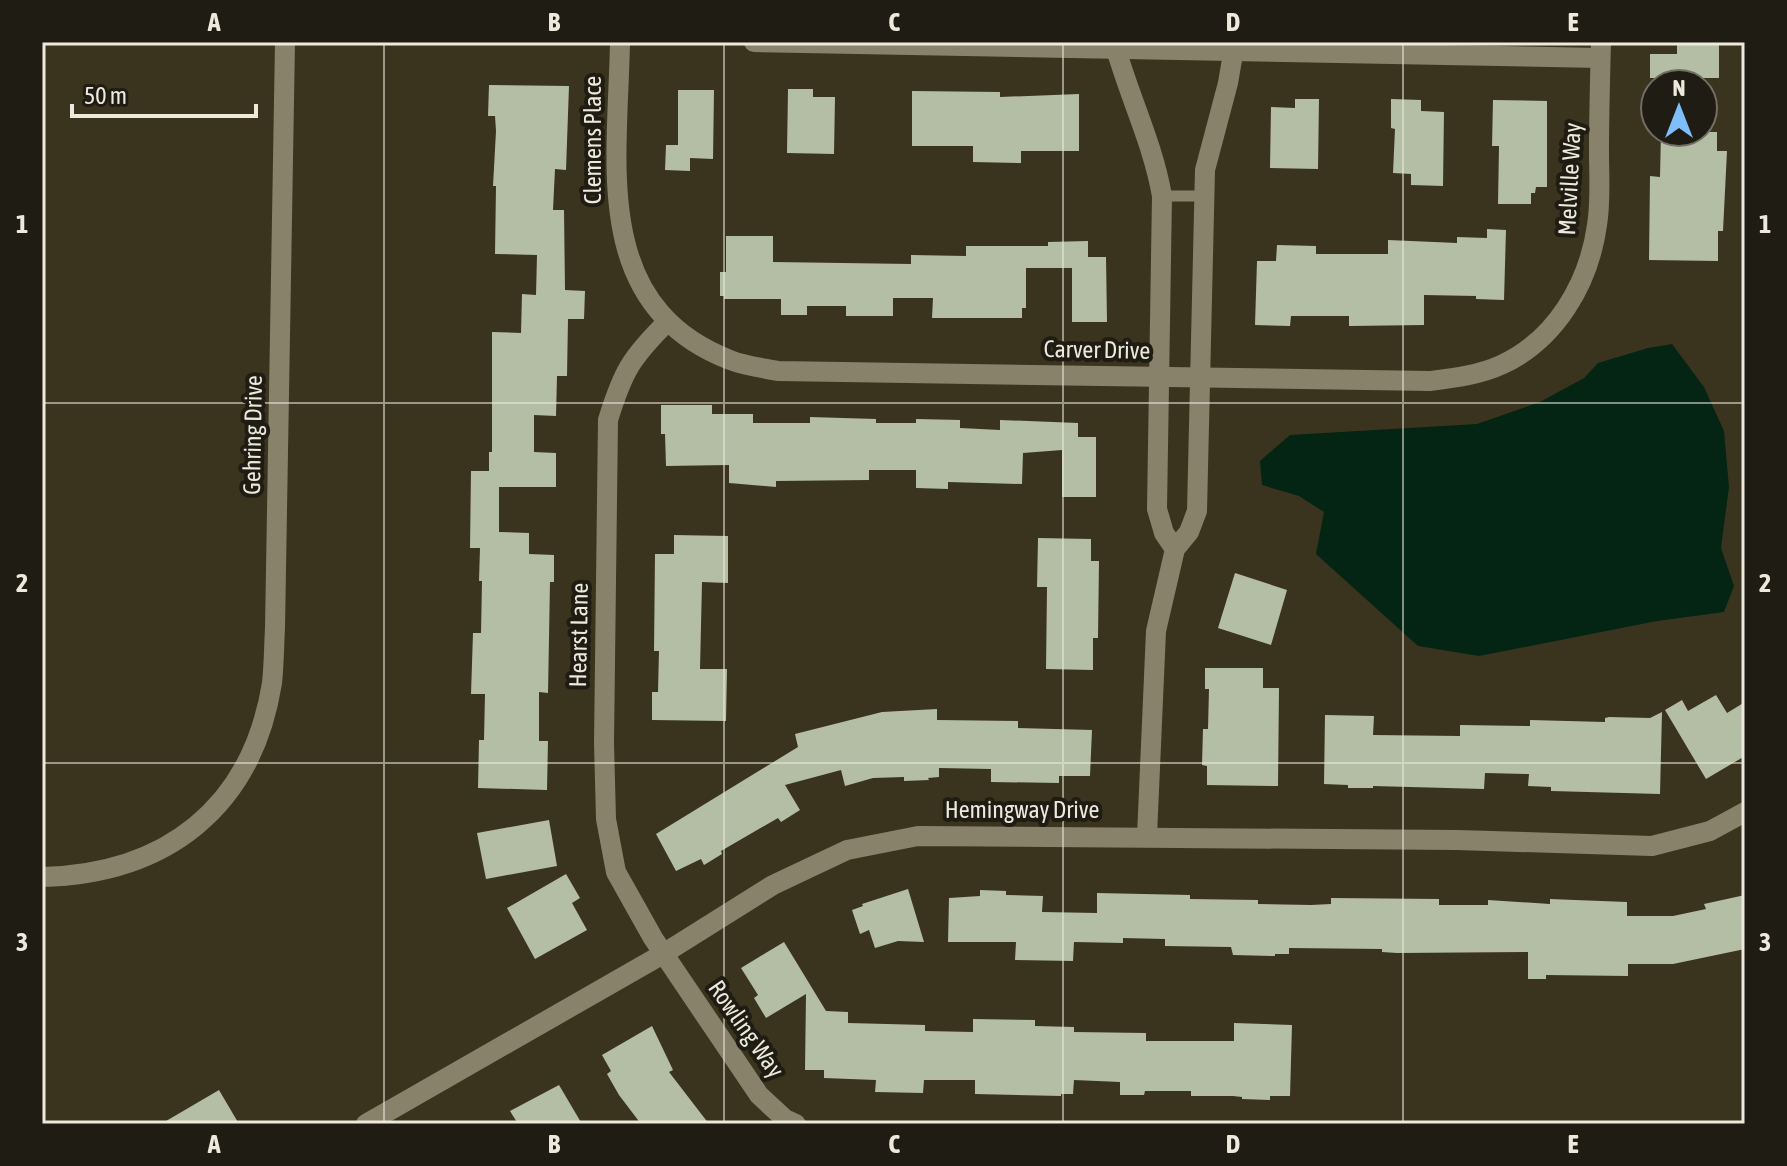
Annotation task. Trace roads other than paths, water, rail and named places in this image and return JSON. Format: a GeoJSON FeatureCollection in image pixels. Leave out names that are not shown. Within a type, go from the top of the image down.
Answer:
{"type":"FeatureCollection","features":[{"type":"Feature","properties":{"kind":"street","name":"Gehring Drive"},"geometry":{"type":"LineString","coordinates":[[42,877],[76,876],[117,868],[152,853],[213,814],[237,783],[253,749],[272,682],[276,612],[285,42]]}},
{"type":"Feature","properties":{"kind":"street","name":"Clemens Place"},"geometry":{"type":"LineString","coordinates":[[620,42],[617,206],[626,254],[643,290],[667,322]]}},
{"type":"Feature","properties":{"kind":"street"},"geometry":{"type":"LineString","coordinates":[[754,42],[1600,50]]}},
{"type":"Feature","properties":{"kind":"street"},"geometry":{"type":"LineString","coordinates":[[1115,45],[1158,171],[1162,196],[1157,509],[1164,533],[1175,549]]}},
{"type":"Feature","properties":{"kind":"street"},"geometry":{"type":"LineString","coordinates":[[1147,836],[1156,631],[1175,549],[1189,532],[1197,511],[1205,170],[1228,83],[1234,46]]}},
{"type":"Feature","properties":{"kind":"street","name":"Melville Way"},"geometry":{"type":"LineString","coordinates":[[1531,347],[1555,325],[1590,259],[1598,223],[1600,50]]}},
{"type":"Feature","properties":{"kind":"street","name":"Carver Drive"},"geometry":{"type":"LineString","coordinates":[[667,322],[697,345],[733,361],[778,371],[1430,381],[1467,376],[1501,365],[1531,347]]}},
{"type":"Feature","properties":{"kind":"street","name":"Hearst Lane"},"geometry":{"type":"LineString","coordinates":[[663,954],[616,872],[606,819],[604,743],[608,420],[619,384],[636,354],[667,322]]}},
{"type":"Feature","properties":{"kind":"street","name":"Hemingway Drive"},"geometry":{"type":"LineString","coordinates":[[366,1124],[663,954],[773,885],[847,850],[918,836],[1457,840],[1652,846],[1710,831],[1745,812]]}},
{"type":"Feature","properties":{"kind":"street","name":"Rowling Way"},"geometry":{"type":"LineString","coordinates":[[663,954],[759,1095],[785,1119],[796,1124]]}},
{"type":"Feature","properties":{"kind":"lane"},"geometry":{"type":"LineString","coordinates":[[1162,196],[1204,196]]}}]}
